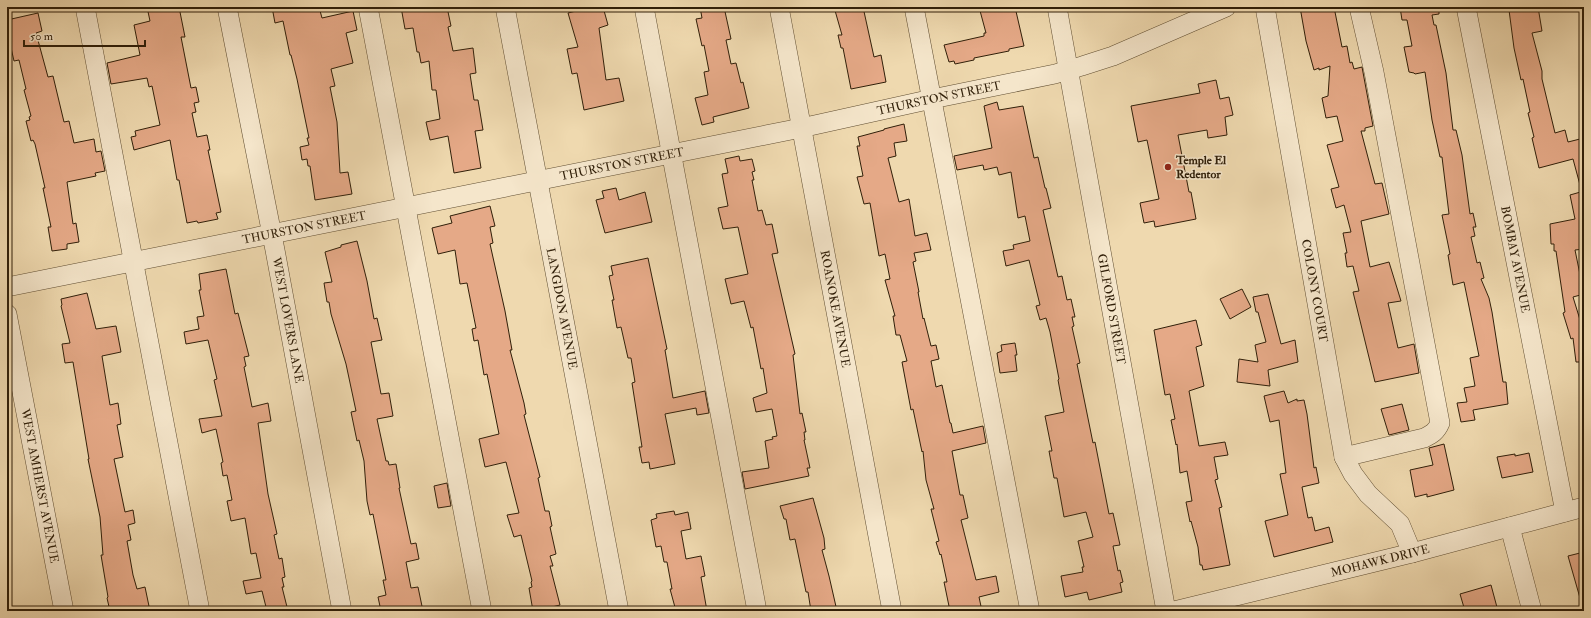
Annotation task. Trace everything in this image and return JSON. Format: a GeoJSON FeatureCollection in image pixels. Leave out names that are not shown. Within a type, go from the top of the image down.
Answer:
{"type":"FeatureCollection","features":[{"type":"Feature","properties":{"kind":"street"},"geometry":{"type":"LineString","coordinates":[[85,7],[200,611]]}},
{"type":"Feature","properties":{"kind":"street","name":"WEST LOVERS LANE"},"geometry":{"type":"LineString","coordinates":[[227,7],[272,234],[342,611]]}},
{"type":"Feature","properties":{"kind":"street"},"geometry":{"type":"LineString","coordinates":[[368,7],[482,611]]}},
{"type":"Feature","properties":{"kind":"street","name":"LANGDON AVENUE"},"geometry":{"type":"LineString","coordinates":[[504,7],[619,611]]}},
{"type":"Feature","properties":{"kind":"street"},"geometry":{"type":"LineString","coordinates":[[644,7],[756,611]]}},
{"type":"Feature","properties":{"kind":"street","name":"ROANOKE AVENUE"},"geometry":{"type":"LineString","coordinates":[[779,7],[892,611]]}},
{"type":"Feature","properties":{"kind":"street"},"geometry":{"type":"LineString","coordinates":[[914,7],[1030,611]]}},
{"type":"Feature","properties":{"kind":"street","name":"GILFORD STREET"},"geometry":{"type":"LineString","coordinates":[[1057,7],[1067,70],[1166,611]]}},
{"type":"Feature","properties":{"kind":"street","name":"THURSTON STREET"},"geometry":{"type":"LineString","coordinates":[[7,287],[802,128],[1067,70],[1113,56],[1226,7]]}},
{"type":"Feature","properties":{"kind":"street","name":"COLONY COURT"},"geometry":{"type":"LineString","coordinates":[[1265,7],[1344,457],[1353,474],[1368,494],[1400,524],[1412,553]]}},
{"type":"Feature","properties":{"kind":"street"},"geometry":{"type":"LineString","coordinates":[[1344,457],[1424,438],[1438,430],[1440,424],[1374,72],[1359,7]]}},
{"type":"Feature","properties":{"kind":"street","name":"BOMBAY AVENUE"},"geometry":{"type":"LineString","coordinates":[[1466,7],[1565,512]]}},
{"type":"Feature","properties":{"kind":"street","name":"WEST AMHERST AVENUE"},"geometry":{"type":"LineString","coordinates":[[7,314],[64,611]]}},
{"type":"Feature","properties":{"kind":"street","name":"MOHAWK DRIVE"},"geometry":{"type":"LineString","coordinates":[[1174,611],[1412,553],[1584,507]]}},
{"type":"Feature","properties":{"kind":"street"},"geometry":{"type":"LineString","coordinates":[[1510,527],[1532,611]]}},
{"type":"Feature","properties":{"kind":"building"},"geometry":{"type":"Polygon","coordinates":[[[147,7],[179,7],[185,37],[181,37],[191,88],[196,87],[199,102],[194,103],[196,112],[192,113],[197,137],[207,135],[210,150],[208,150],[221,212],[216,213],[218,219],[198,223],[197,221],[187,223],[170,140],[134,150],[131,137],[136,136],[135,131],[160,125],[152,86],[149,87],[147,78],[111,84],[107,63],[140,55],[134,25],[150,21],[147,7]]]}},
{"type":"Feature","properties":{"kind":"building"},"geometry":{"type":"Polygon","coordinates":[[[272,7],[319,7],[322,18],[353,11],[357,30],[346,33],[353,63],[331,69],[335,86],[330,87],[337,122],[340,173],[348,172],[352,194],[315,200],[310,166],[308,166],[307,159],[302,160],[300,147],[309,145],[307,138],[309,138],[297,79],[283,21],[275,23],[272,7]]]}},
{"type":"Feature","properties":{"kind":"building"},"geometry":{"type":"Polygon","coordinates":[[[401,7],[447,7],[451,26],[448,27],[453,51],[473,48],[476,73],[470,74],[474,100],[478,100],[483,130],[475,131],[481,168],[454,173],[448,136],[430,140],[426,122],[440,119],[436,90],[432,90],[429,61],[421,63],[419,52],[417,52],[413,28],[405,29],[401,7]]]}},
{"type":"Feature","properties":{"kind":"building"},"geometry":{"type":"Polygon","coordinates":[[[592,7],[603,7],[608,25],[599,28],[606,80],[619,78],[624,101],[584,110],[577,73],[572,74],[567,49],[578,47],[568,13],[592,7]]]}},
{"type":"Feature","properties":{"kind":"building"},"geometry":{"type":"Polygon","coordinates":[[[700,7],[724,7],[731,39],[726,40],[731,64],[736,63],[741,83],[743,82],[749,108],[713,117],[714,122],[702,125],[695,98],[708,95],[704,72],[709,71],[704,45],[702,46],[696,19],[702,18],[700,7]]]}},
{"type":"Feature","properties":{"kind":"building"},"geometry":{"type":"Polygon","coordinates":[[[834,7],[863,7],[874,57],[881,55],[886,82],[851,89],[843,48],[841,48],[838,35],[842,35],[834,7]]]}},
{"type":"Feature","properties":{"kind":"building"},"geometry":{"type":"Polygon","coordinates":[[[979,7],[1015,7],[1024,46],[1009,49],[1009,51],[974,58],[974,60],[955,64],[954,61],[949,62],[944,45],[984,36],[984,33],[986,33],[979,7]]]}},
{"type":"Feature","properties":{"kind":"building"},"geometry":{"type":"Polygon","coordinates":[[[1300,7],[1334,7],[1342,47],[1347,46],[1350,63],[1352,62],[1354,69],[1362,67],[1373,126],[1365,128],[1365,131],[1361,131],[1375,184],[1382,183],[1389,214],[1361,221],[1370,267],[1389,262],[1401,301],[1388,303],[1398,348],[1414,344],[1419,373],[1375,382],[1353,292],[1359,291],[1353,266],[1347,267],[1345,253],[1347,253],[1343,233],[1351,232],[1344,205],[1336,208],[1331,189],[1339,187],[1327,145],[1343,141],[1337,116],[1326,118],[1322,98],[1328,96],[1330,66],[1319,70],[1319,68],[1314,70],[1306,41],[1300,7]]]}},
{"type":"Feature","properties":{"kind":"building"},"geometry":{"type":"Polygon","coordinates":[[[1400,7],[1439,7],[1439,14],[1432,15],[1434,25],[1436,25],[1446,73],[1453,130],[1456,130],[1462,155],[1470,214],[1473,213],[1476,227],[1473,227],[1475,236],[1471,237],[1477,263],[1480,262],[1484,278],[1481,279],[1489,298],[1503,382],[1506,382],[1508,404],[1473,410],[1475,420],[1461,422],[1457,403],[1467,402],[1464,388],[1475,386],[1470,358],[1479,356],[1464,282],[1453,285],[1448,255],[1450,254],[1442,215],[1449,214],[1442,157],[1440,157],[1432,120],[1425,72],[1415,74],[1409,72],[1404,47],[1412,46],[1407,20],[1402,20],[1400,7]]]}},
{"type":"Feature","properties":{"kind":"building"},"geometry":{"type":"Polygon","coordinates":[[[1522,7],[1538,7],[1542,31],[1532,33],[1542,71],[1542,79],[1555,133],[1565,130],[1568,142],[1584,138],[1584,185],[1580,185],[1573,159],[1539,168],[1532,138],[1534,137],[1528,113],[1530,112],[1523,79],[1521,80],[1514,48],[1509,10],[1522,7]]]}},
{"type":"Feature","properties":{"kind":"building"},"geometry":{"type":"Polygon","coordinates":[[[38,13],[42,31],[36,33],[48,77],[53,76],[64,122],[69,121],[74,143],[94,139],[96,152],[101,151],[105,171],[95,173],[96,176],[67,182],[73,224],[76,223],[79,242],[67,244],[67,249],[52,251],[48,227],[51,227],[43,188],[45,188],[35,144],[33,140],[31,141],[26,121],[30,120],[29,117],[31,116],[24,90],[26,89],[19,60],[14,61],[7,30],[7,20],[38,13]]]}},
{"type":"Feature","properties":{"kind":"building","name":"Temple El Redentor"},"geometry":{"type":"Polygon","coordinates":[[[1216,80],[1220,99],[1229,97],[1233,115],[1225,117],[1227,135],[1208,138],[1207,130],[1178,135],[1196,219],[1155,227],[1154,221],[1144,223],[1140,203],[1159,199],[1147,140],[1138,142],[1131,106],[1200,93],[1198,84],[1216,80]]]}},
{"type":"Feature","properties":{"kind":"building"},"geometry":{"type":"Polygon","coordinates":[[[997,102],[999,110],[1023,106],[1034,158],[1038,157],[1051,208],[1043,210],[1058,277],[1062,276],[1067,300],[1071,299],[1075,317],[1072,317],[1074,326],[1072,327],[1080,363],[1077,364],[1093,443],[1095,442],[1109,514],[1113,513],[1120,545],[1113,546],[1118,571],[1120,570],[1123,582],[1120,583],[1122,592],[1089,600],[1087,592],[1065,597],[1061,576],[1083,572],[1082,567],[1084,567],[1078,541],[1093,537],[1086,512],[1064,517],[1057,478],[1054,478],[1049,451],[1052,451],[1045,416],[1064,412],[1050,332],[1046,318],[1040,320],[1036,306],[1040,305],[1029,260],[1006,266],[1003,251],[1014,249],[1013,245],[1030,241],[1025,216],[1018,218],[1011,172],[999,175],[997,167],[984,170],[983,165],[957,170],[954,156],[992,148],[984,106],[997,102]]]}},
{"type":"Feature","properties":{"kind":"building"},"geometry":{"type":"Polygon","coordinates":[[[904,124],[907,141],[894,143],[896,156],[888,158],[899,202],[909,199],[915,236],[927,233],[931,250],[914,253],[916,261],[913,262],[923,319],[924,318],[931,346],[936,345],[939,359],[931,361],[936,387],[942,385],[953,433],[983,426],[986,443],[952,451],[960,495],[963,495],[968,518],[961,520],[976,580],[996,576],[999,592],[979,597],[982,611],[950,611],[944,582],[947,582],[941,554],[940,555],[936,542],[939,541],[931,509],[934,509],[926,480],[923,451],[922,452],[913,409],[911,410],[902,362],[907,361],[900,335],[896,335],[893,316],[895,316],[885,280],[890,279],[885,254],[879,256],[870,203],[864,204],[857,177],[863,176],[857,146],[860,146],[858,137],[904,124]]]}},
{"type":"Feature","properties":{"kind":"building"},"geometry":{"type":"Polygon","coordinates":[[[739,156],[740,161],[752,159],[755,171],[752,172],[754,180],[752,180],[758,211],[762,210],[766,225],[772,224],[778,253],[772,254],[795,354],[793,355],[800,414],[802,413],[806,432],[804,432],[804,440],[810,468],[807,468],[809,476],[745,489],[742,472],[769,468],[765,441],[773,439],[772,437],[777,436],[772,409],[756,412],[753,398],[767,393],[763,368],[761,369],[753,327],[751,328],[744,301],[731,304],[725,279],[748,274],[738,227],[723,229],[718,208],[728,206],[722,174],[728,173],[725,159],[739,156]]]}},
{"type":"Feature","properties":{"kind":"building"},"geometry":{"type":"Polygon","coordinates":[[[616,188],[619,200],[645,192],[652,222],[605,233],[596,200],[604,198],[602,191],[616,188]]]}},
{"type":"Feature","properties":{"kind":"building"},"geometry":{"type":"Polygon","coordinates":[[[1584,191],[1584,249],[1575,250],[1584,294],[1573,297],[1581,323],[1584,322],[1584,362],[1576,362],[1573,338],[1571,339],[1563,313],[1565,312],[1556,251],[1554,251],[1554,244],[1551,244],[1550,224],[1575,219],[1570,195],[1584,191]]]}},
{"type":"Feature","properties":{"kind":"building"},"geometry":{"type":"Polygon","coordinates":[[[490,206],[495,226],[490,227],[493,243],[490,244],[505,311],[512,350],[510,350],[524,403],[526,414],[524,415],[540,477],[538,478],[545,511],[549,511],[552,526],[550,527],[556,554],[550,556],[553,566],[550,566],[560,605],[536,611],[533,611],[529,588],[532,587],[532,581],[521,535],[514,537],[507,515],[519,513],[506,462],[485,467],[479,439],[499,434],[487,374],[484,375],[478,340],[474,341],[472,329],[476,328],[467,283],[460,284],[455,250],[438,254],[432,228],[452,223],[450,216],[490,206]]]}},
{"type":"Feature","properties":{"kind":"building"},"geometry":{"type":"Polygon","coordinates":[[[357,241],[367,281],[374,319],[377,318],[382,340],[371,342],[381,394],[389,393],[393,416],[377,419],[386,461],[388,461],[389,465],[396,464],[399,488],[411,544],[416,543],[419,559],[406,562],[411,588],[418,587],[423,611],[381,611],[378,597],[386,595],[383,580],[386,580],[373,514],[370,515],[367,501],[364,461],[359,440],[357,441],[351,412],[356,411],[346,364],[331,314],[329,302],[327,302],[324,283],[332,282],[325,252],[341,247],[341,245],[357,241]]]}},
{"type":"Feature","properties":{"kind":"building"},"geometry":{"type":"Polygon","coordinates":[[[648,258],[667,349],[665,350],[673,398],[705,391],[709,413],[697,415],[696,408],[665,414],[675,464],[650,469],[649,462],[642,463],[639,447],[642,447],[632,383],[635,382],[631,358],[628,358],[621,327],[617,328],[612,300],[614,300],[609,276],[613,275],[611,266],[648,258]]]}},
{"type":"Feature","properties":{"kind":"building"},"geometry":{"type":"Polygon","coordinates":[[[226,269],[235,314],[238,313],[249,356],[244,357],[246,366],[244,367],[252,407],[268,403],[271,421],[258,423],[268,494],[277,534],[274,535],[279,559],[282,558],[285,577],[282,578],[284,587],[282,587],[288,611],[267,611],[262,591],[246,594],[243,581],[261,578],[256,553],[251,554],[245,518],[231,521],[227,501],[232,500],[227,475],[223,476],[221,463],[223,462],[216,429],[202,433],[199,419],[222,416],[214,380],[217,379],[208,340],[186,344],[184,332],[199,329],[197,317],[204,316],[199,290],[201,290],[199,274],[226,269]]]}},
{"type":"Feature","properties":{"kind":"building"},"geometry":{"type":"Polygon","coordinates":[[[1242,289],[1251,307],[1230,319],[1220,299],[1242,289]]]}},
{"type":"Feature","properties":{"kind":"building"},"geometry":{"type":"Polygon","coordinates":[[[87,293],[96,329],[116,326],[121,352],[102,356],[110,405],[118,403],[121,424],[117,425],[123,457],[114,459],[125,512],[133,510],[135,523],[128,525],[131,540],[127,541],[133,575],[137,589],[145,587],[150,611],[110,611],[107,598],[101,555],[103,555],[100,517],[88,459],[73,362],[65,363],[62,344],[70,343],[61,306],[61,299],[87,293]]]}},
{"type":"Feature","properties":{"kind":"building"},"geometry":{"type":"Polygon","coordinates":[[[1268,294],[1281,344],[1295,340],[1298,362],[1268,370],[1270,386],[1237,382],[1239,359],[1258,362],[1255,345],[1266,342],[1258,312],[1256,312],[1253,297],[1268,294]]]}},
{"type":"Feature","properties":{"kind":"building"},"geometry":{"type":"Polygon","coordinates":[[[1196,320],[1202,345],[1196,347],[1204,386],[1189,391],[1199,446],[1225,442],[1228,455],[1214,457],[1218,479],[1215,480],[1222,507],[1219,508],[1230,565],[1203,570],[1202,565],[1200,565],[1198,547],[1191,521],[1190,522],[1186,502],[1192,501],[1187,471],[1180,473],[1177,444],[1176,445],[1171,420],[1175,419],[1170,394],[1165,395],[1154,330],[1196,320]]]}},
{"type":"Feature","properties":{"kind":"building"},"geometry":{"type":"Polygon","coordinates":[[[1015,343],[1017,371],[1000,373],[997,353],[1002,351],[1001,345],[1015,343]]]}},
{"type":"Feature","properties":{"kind":"building"},"geometry":{"type":"Polygon","coordinates":[[[1284,391],[1288,403],[1297,399],[1297,401],[1304,400],[1307,414],[1314,468],[1316,467],[1319,483],[1302,487],[1308,518],[1312,517],[1315,531],[1329,527],[1333,542],[1274,557],[1265,521],[1288,515],[1280,474],[1286,473],[1279,420],[1270,422],[1264,396],[1284,391]]]}},
{"type":"Feature","properties":{"kind":"building"},"geometry":{"type":"Polygon","coordinates":[[[1402,404],[1409,430],[1389,435],[1381,409],[1402,404]]]}},
{"type":"Feature","properties":{"kind":"building"},"geometry":{"type":"Polygon","coordinates":[[[1444,444],[1454,490],[1427,497],[1427,494],[1415,497],[1410,470],[1433,465],[1429,448],[1444,444]]]}},
{"type":"Feature","properties":{"kind":"building"},"geometry":{"type":"Polygon","coordinates":[[[1529,453],[1533,472],[1502,478],[1497,457],[1515,454],[1515,456],[1529,453]]]}},
{"type":"Feature","properties":{"kind":"building"},"geometry":{"type":"Polygon","coordinates":[[[447,483],[451,506],[438,508],[434,486],[447,483]]]}},
{"type":"Feature","properties":{"kind":"building"},"geometry":{"type":"Polygon","coordinates":[[[813,498],[824,538],[825,549],[822,550],[837,611],[811,611],[795,539],[790,540],[786,519],[784,519],[780,506],[813,498]]]}},
{"type":"Feature","properties":{"kind":"building"},"geometry":{"type":"Polygon","coordinates":[[[674,511],[675,515],[688,512],[691,529],[681,531],[686,559],[701,556],[705,576],[701,577],[707,611],[676,611],[670,589],[672,589],[667,562],[664,562],[661,546],[656,547],[651,520],[657,518],[656,514],[674,511]]]}},
{"type":"Feature","properties":{"kind":"building"},"geometry":{"type":"Polygon","coordinates":[[[1584,552],[1584,598],[1580,598],[1568,556],[1584,552]]]}},
{"type":"Feature","properties":{"kind":"building"},"geometry":{"type":"Polygon","coordinates":[[[1491,585],[1498,611],[1465,611],[1460,594],[1491,585]]]}},
{"type":"Feature","properties":{"kind":"place","name":"Temple El Redentor"},"geometry":{"type":"Point","coordinates":[1168,167]}}]}
